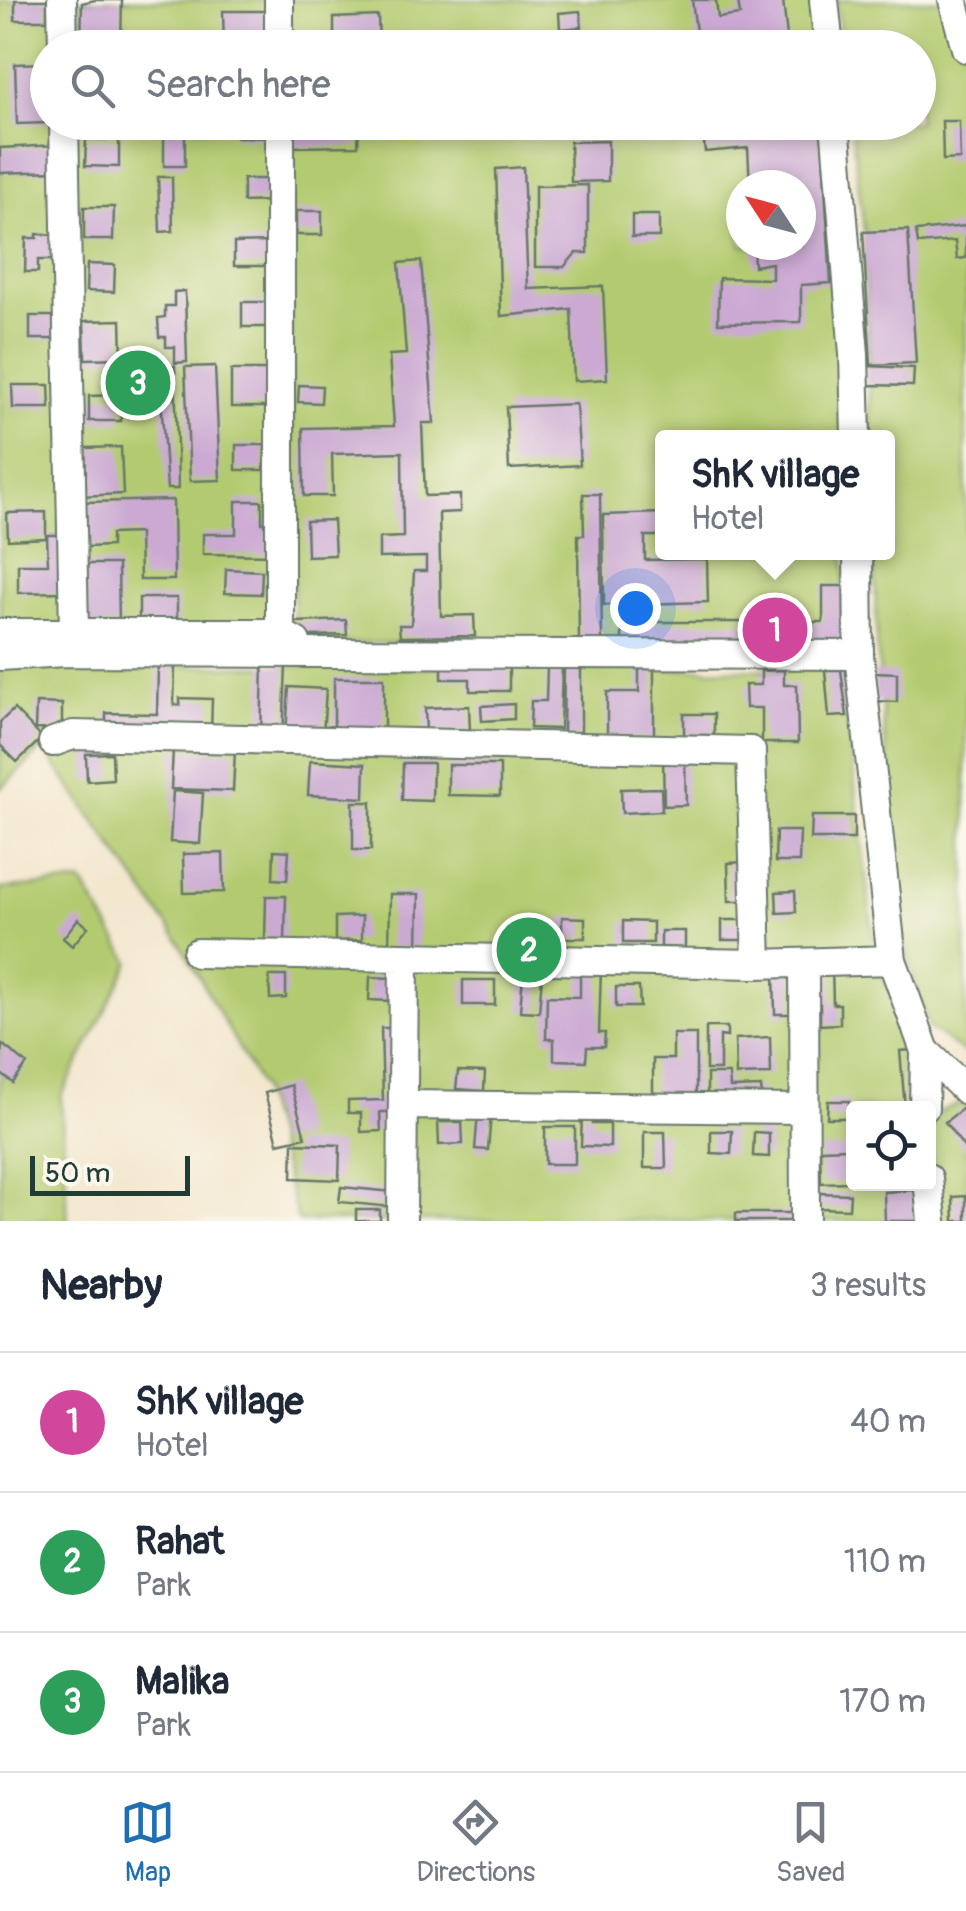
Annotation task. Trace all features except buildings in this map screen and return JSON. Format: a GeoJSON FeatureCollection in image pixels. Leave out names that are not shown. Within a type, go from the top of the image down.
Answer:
{"type":"FeatureCollection","features":[{"type":"Feature","properties":{"kind":"street"},"geometry":{"type":"LineString","coordinates":[[62,0],[63,30]]}},
{"type":"Feature","properties":{"kind":"street"},"geometry":{"type":"LineString","coordinates":[[279,0],[280,30]]}},
{"type":"Feature","properties":{"kind":"street"},"geometry":{"type":"LineString","coordinates":[[824,0],[827,30]]}},
{"type":"Feature","properties":{"kind":"street"},"geometry":{"type":"LineString","coordinates":[[953,0],[966,48]]}},
{"type":"Feature","properties":{"kind":"street"},"geometry":{"type":"LineString","coordinates":[[64,140],[70,642]]}},
{"type":"Feature","properties":{"kind":"street"},"geometry":{"type":"LineString","coordinates":[[280,140],[280,633]]}},
{"type":"Feature","properties":{"kind":"street"},"geometry":{"type":"LineString","coordinates":[[837,140],[854,354],[856,430]]}},
{"type":"Feature","properties":{"kind":"street"},"geometry":{"type":"LineString","coordinates":[[858,560],[859,655],[892,960],[925,1051],[924,1101]]}},
{"type":"Feature","properties":{"kind":"street"},"geometry":{"type":"LineString","coordinates":[[0,633],[70,642],[313,653],[859,655]]}},
{"type":"Feature","properties":{"kind":"street"},"geometry":{"type":"LineString","coordinates":[[0,656],[70,642],[280,633],[313,653]]}},
{"type":"Feature","properties":{"kind":"street"},"geometry":{"type":"LineString","coordinates":[[53,742],[73,734],[751,751],[757,964]]}},
{"type":"Feature","properties":{"kind":"street"},"geometry":{"type":"LineString","coordinates":[[197,953],[757,964],[892,960]]}},
{"type":"Feature","properties":{"kind":"street"},"geometry":{"type":"LineString","coordinates":[[402,1221],[404,958]]}},
{"type":"Feature","properties":{"kind":"street"},"geometry":{"type":"LineString","coordinates":[[804,963],[806,1221]]}},
{"type":"Feature","properties":{"kind":"street"},"geometry":{"type":"LineString","coordinates":[[925,1051],[966,1090]]}},
{"type":"Feature","properties":{"kind":"street"},"geometry":{"type":"LineString","coordinates":[[404,1105],[803,1108]]}},
{"type":"Feature","properties":{"kind":"street"},"geometry":{"type":"LineString","coordinates":[[929,1191],[932,1221]]}},
{"type":"Feature","properties":{"kind":"green space"},"geometry":{"type":"Polygon","coordinates":[[[0,0],[278,0],[278,30],[30,30],[30,140],[277,140],[273,645],[0,649],[0,0]]]}},
{"type":"Feature","properties":{"kind":"green space"},"geometry":{"type":"Polygon","coordinates":[[[288,0],[812,0],[815,30],[289,30],[288,0]]]}},
{"type":"Feature","properties":{"kind":"green space"},"geometry":{"type":"Polygon","coordinates":[[[836,0],[966,0],[966,1054],[929,1028],[901,933],[877,644],[874,560],[895,560],[895,430],[871,430],[864,230],[853,140],[936,140],[936,30],[840,30],[836,0]]]}},
{"type":"Feature","properties":{"kind":"green space"},"geometry":{"type":"Polygon","coordinates":[[[289,140],[826,140],[838,258],[843,430],[655,430],[655,560],[844,560],[844,642],[313,643],[294,634],[289,140]]]}},
{"type":"Feature","properties":{"kind":"green space"},"geometry":{"type":"Polygon","coordinates":[[[0,665],[841,670],[876,958],[911,1050],[915,1101],[846,1101],[846,1191],[922,1191],[923,1221],[298,1221],[261,1088],[179,941],[43,748],[0,789],[0,665]]]}},
{"type":"Feature","properties":{"kind":"green space"},"geometry":{"type":"Polygon","coordinates":[[[82,882],[130,962],[61,1097],[68,1221],[0,1221],[0,889],[82,882]]]}},
{"type":"Feature","properties":{"kind":"green space"},"geometry":{"type":"Polygon","coordinates":[[[966,1101],[966,1221],[937,1221],[936,1113],[966,1101]]]}},
{"type":"Feature","properties":{"kind":"place","name":"Malika"},"geometry":{"type":"Point","coordinates":[138,383]}},
{"type":"Feature","properties":{"kind":"place","name":"ShK village"},"geometry":{"type":"Point","coordinates":[775,630]}},
{"type":"Feature","properties":{"kind":"place","name":"Rahat"},"geometry":{"type":"Point","coordinates":[529,950]}}]}
